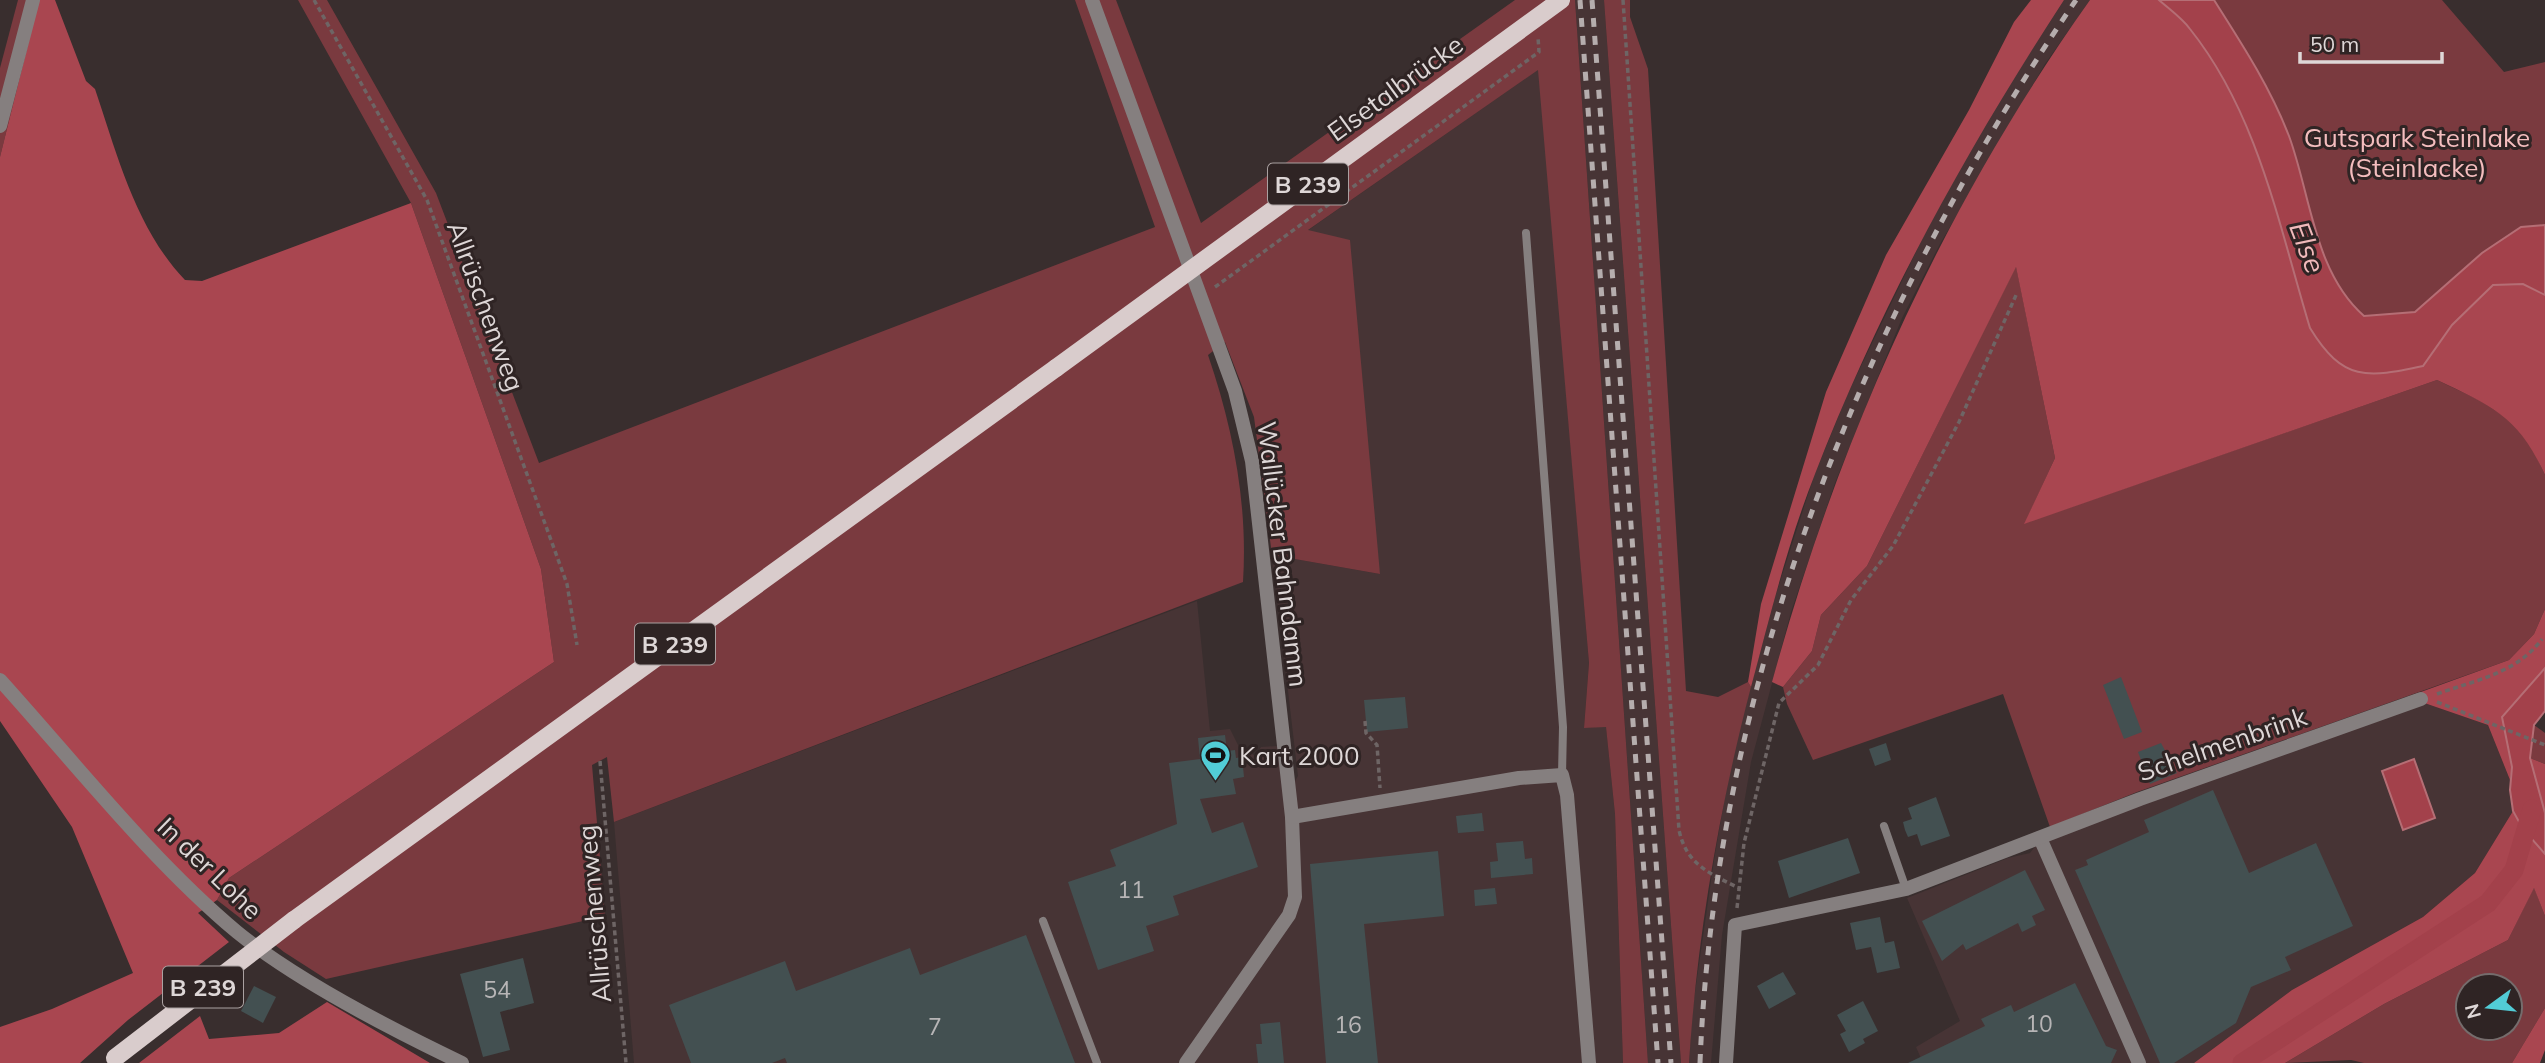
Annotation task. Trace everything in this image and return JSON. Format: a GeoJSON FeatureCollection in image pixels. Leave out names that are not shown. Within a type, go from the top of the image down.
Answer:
{"type":"FeatureCollection","features":[{"type":"Feature","properties":{"kind":"main road","name":"Elsetalbrücke"},"geometry":{"type":"LineString","coordinates":[[112,1061],[219,974],[1561,0]]}},
{"type":"Feature","properties":{"kind":"street"},"geometry":{"type":"LineString","coordinates":[[0,126],[33,0]]}},
{"type":"Feature","properties":{"kind":"street","name":"Wallücker Bahndamm"},"geometry":{"type":"LineString","coordinates":[[1092,0],[1235,391],[1252,461],[1292,817],[1295,897],[1289,915],[1186,1063]]}},
{"type":"Feature","properties":{"kind":"street","name":"In der Lohe"},"geometry":{"type":"LineString","coordinates":[[0,680],[195,896],[240,934],[324,989],[462,1063]]}},
{"type":"Feature","properties":{"kind":"street","name":"Schelmenbrink"},"geometry":{"type":"LineString","coordinates":[[1735,925],[1906,889],[2140,799],[2421,699]]}},
{"type":"Feature","properties":{"kind":"street"},"geometry":{"type":"LineString","coordinates":[[1292,817],[1381,804],[1519,778],[1562,775],[1567,795],[1589,1063]]}},
{"type":"Feature","properties":{"kind":"street"},"geometry":{"type":"LineString","coordinates":[[2040,838],[2139,1063]]}},
{"type":"Feature","properties":{"kind":"street"},"geometry":{"type":"LineString","coordinates":[[1726,1063],[1735,925]]}},
{"type":"Feature","properties":{"kind":"lane"},"geometry":{"type":"LineString","coordinates":[[1526,233],[1563,727],[1562,775]]}},
{"type":"Feature","properties":{"kind":"lane"},"geometry":{"type":"LineString","coordinates":[[1884,826],[1906,889]]}},
{"type":"Feature","properties":{"kind":"lane"},"geometry":{"type":"LineString","coordinates":[[1043,921],[1097,1063]]}},
{"type":"Feature","properties":{"kind":"path","name":"Allrüschenweg"},"geometry":{"type":"LineString","coordinates":[[314,0],[427,200],[567,584],[577,645]]}},
{"type":"Feature","properties":{"kind":"path"},"geometry":{"type":"LineString","coordinates":[[1623,0],[1679,830],[1683,849],[1695,864],[1739,888]]}},
{"type":"Feature","properties":{"kind":"path"},"geometry":{"type":"LineString","coordinates":[[1202,297],[1539,52],[1537,26]]}},
{"type":"Feature","properties":{"kind":"path"},"geometry":{"type":"LineString","coordinates":[[1735,925],[1744,843],[1779,703],[1818,666],[1851,600],[1892,546],[1959,422],[2017,293]]}},
{"type":"Feature","properties":{"kind":"path"},"geometry":{"type":"LineString","coordinates":[[2421,699],[2514,667],[2531,653],[2542,639]]}},
{"type":"Feature","properties":{"kind":"path"},"geometry":{"type":"LineString","coordinates":[[2421,699],[2446,703],[2545,746]]}},
{"type":"Feature","properties":{"kind":"path"},"geometry":{"type":"LineString","coordinates":[[1365,720],[1366,733],[1377,745],[1381,804]]}},
{"type":"Feature","properties":{"kind":"path","name":"Allrüschenweg"},"geometry":{"type":"LineString","coordinates":[[600,761],[626,1063]]}},
{"type":"Feature","properties":{"kind":"shaded area"},"geometry":{"type":"Polygon","coordinates":[[[39,0],[55,0],[86,81],[95,89],[120,165],[141,214],[153,238],[185,280],[202,281],[411,203],[541,569],[554,662],[229,878],[217,900],[198,913],[229,942],[128,1020],[80,1063],[0,1063],[0,1027],[52,1009],[133,973],[72,827],[0,721],[0,157],[39,0]]]}},
{"type":"Feature","properties":{"kind":"shaded area"},"geometry":{"type":"Polygon","coordinates":[[[1575,0],[1604,0],[1681,1063],[1648,1063],[1575,0]]]}},
{"type":"Feature","properties":{"kind":"shaded area"},"geometry":{"type":"Polygon","coordinates":[[[2031,0],[2064,0],[1959,172],[1868,350],[1805,500],[1780,579],[1751,687],[1748,682],[1761,604],[1826,392],[1886,255],[1969,110],[2014,22],[2031,0]]]}},
{"type":"Feature","properties":{"kind":"shaded area"},"geometry":{"type":"Polygon","coordinates":[[[2064,0],[2090,0],[2045,64],[1940,244],[1902,318],[1835,483],[1791,612],[1751,762],[1722,935],[1711,1063],[1689,1063],[1692,1013],[1732,756],[1775,597],[1814,476],[1848,393],[1925,233],[1987,119],[2064,0]]]}},
{"type":"Feature","properties":{"kind":"shaded area"},"geometry":{"type":"Polygon","coordinates":[[[2090,0],[2159,0],[2187,25],[2213,62],[2233,97],[2264,172],[2310,328],[2423,366],[2452,325],[2493,285],[2523,284],[2545,295],[2545,475],[2525,439],[2514,426],[2488,406],[2437,380],[2024,524],[2055,458],[2016,267],[1867,566],[1821,615],[1812,651],[1783,687],[1772,682],[1829,501],[1863,413],[1901,327],[1942,242],[1988,159],[2090,0]]]}},
{"type":"Feature","properties":{"kind":"shaded area"},"geometry":{"type":"Polygon","coordinates":[[[1539,69],[1589,663],[1584,728],[1606,726],[1615,814],[1623,1063],[634,1063],[614,822],[1197,601],[1210,731],[1230,729],[1238,745],[1255,756],[1261,747],[1278,746],[1285,798],[1298,776],[1272,555],[1380,574],[1307,231],[1539,69]]]}},
{"type":"Feature","properties":{"kind":"shaded area"},"geometry":{"type":"Polygon","coordinates":[[[2545,609],[2545,668],[2502,717],[2512,768],[2510,780],[2488,725],[2407,697],[2509,660],[2534,634],[2545,609]]]}},
{"type":"Feature","properties":{"kind":"shaded area"},"geometry":{"type":"Polygon","coordinates":[[[2407,697],[2488,725],[2510,780],[2513,811],[2475,873],[2423,917],[2292,990],[2194,1063],[1923,1063],[1916,1047],[1960,1021],[1907,898],[2008,858],[2030,853],[2050,827],[2407,697]]]}},
{"type":"Feature","properties":{"kind":"shaded area"},"geometry":{"type":"Polygon","coordinates":[[[2530,758],[2545,764],[2545,813],[2530,758]]]}},
{"type":"Feature","properties":{"kind":"shaded area"},"geometry":{"type":"Polygon","coordinates":[[[2513,811],[2523,829],[2545,854],[2545,916],[2534,888],[2508,940],[2384,1004],[2285,1063],[2194,1063],[2292,990],[2423,917],[2475,873],[2513,811]]]}},
{"type":"Feature","properties":{"kind":"shaded area"},"geometry":{"type":"Polygon","coordinates":[[[327,1002],[430,1063],[139,1063],[200,1016],[209,1039],[279,1033],[327,1002]]]}},
{"type":"Feature","properties":{"kind":"shaded area"},"geometry":{"type":"Polygon","coordinates":[[[2545,1008],[2545,1050],[2540,1063],[2512,1063],[2545,1008]]]}},
{"type":"Feature","properties":{"kind":"green space"},"geometry":{"type":"Polygon","coordinates":[[[18,0],[39,0],[0,157],[0,68],[18,0]]]}},
{"type":"Feature","properties":{"kind":"green space"},"geometry":{"type":"Polygon","coordinates":[[[298,0],[327,0],[436,193],[539,463],[1155,227],[1075,0],[1116,0],[1201,223],[1515,0],[1575,0],[1648,1063],[1623,1063],[1615,814],[1606,727],[1584,728],[1589,663],[1538,70],[1308,230],[1350,240],[1380,574],[1272,555],[1254,417],[1225,342],[1208,355],[1225,410],[1237,467],[1243,524],[1243,582],[614,822],[607,757],[592,765],[605,916],[326,979],[284,952],[217,900],[229,878],[554,662],[541,569],[411,203],[298,0]]]}},
{"type":"Feature","properties":{"kind":"green space"},"geometry":{"type":"Polygon","coordinates":[[[1604,0],[1630,0],[1630,17],[1648,69],[1686,691],[1718,697],[1748,682],[1751,687],[1719,826],[1711,874],[1689,1063],[1681,1063],[1604,0]]]}},
{"type":"Feature","properties":{"kind":"green space","name":"Gutspark Steinlake (Steinlacke)"},"geometry":{"type":"Polygon","coordinates":[[[2214,0],[2442,0],[2504,72],[2545,62],[2545,225],[2521,227],[2482,253],[2415,312],[2364,316],[2347,298],[2334,278],[2316,232],[2289,136],[2255,66],[2214,0]]]}},
{"type":"Feature","properties":{"kind":"green space"},"geometry":{"type":"Polygon","coordinates":[[[2016,266],[2055,458],[2025,523],[2437,380],[2479,400],[2510,420],[2532,447],[2545,475],[2545,609],[2534,634],[2509,660],[2137,792],[2050,827],[2003,694],[1813,760],[1787,704],[1783,687],[1812,651],[1821,615],[1867,566],[2016,266]]]}},
{"type":"Feature","properties":{"kind":"green space"},"geometry":{"type":"Polygon","coordinates":[[[2534,725],[2545,733],[2545,764],[2530,758],[2534,725]]]}},
{"type":"Feature","properties":{"kind":"green space"},"geometry":{"type":"Polygon","coordinates":[[[2534,887],[2545,916],[2545,1008],[2512,1063],[2364,1063],[2351,1060],[2285,1063],[2384,1004],[2508,940],[2534,887]]]}},
{"type":"Feature","properties":{"kind":"water","name":"Else"},"geometry":{"type":"Polygon","coordinates":[[[2159,0],[2214,0],[2255,66],[2289,136],[2316,232],[2334,278],[2347,298],[2364,316],[2415,312],[2482,253],[2521,227],[2545,225],[2545,295],[2523,284],[2493,285],[2452,325],[2423,366],[2386,373],[2358,372],[2345,367],[2322,346],[2310,328],[2264,172],[2233,97],[2190,29],[2159,0]]]}},
{"type":"Feature","properties":{"kind":"water"},"geometry":{"type":"Polygon","coordinates":[[[2545,668],[2545,711],[2534,725],[2530,758],[2545,813],[2545,854],[2523,829],[2513,811],[2510,790],[2512,767],[2502,717],[2545,668]]]}},
{"type":"Feature","properties":{"kind":"water"},"geometry":{"type":"Polygon","coordinates":[[[2414,759],[2435,818],[2403,830],[2382,771],[2414,759]]]}},
{"type":"Feature","properties":{"kind":"building"},"geometry":{"type":"Polygon","coordinates":[[[2121,677],[2142,732],[2124,739],[2103,685],[2121,677]]]}},
{"type":"Feature","properties":{"kind":"building"},"geometry":{"type":"Polygon","coordinates":[[[1405,697],[1408,728],[1367,732],[1364,700],[1405,697]]]}},
{"type":"Feature","properties":{"kind":"building"},"geometry":{"type":"Polygon","coordinates":[[[1225,735],[1227,751],[1235,750],[1236,758],[1242,757],[1244,777],[1233,779],[1236,794],[1200,799],[1212,833],[1243,822],[1258,867],[1173,896],[1179,915],[1146,926],[1154,951],[1098,970],[1068,882],[1116,866],[1110,850],[1177,824],[1169,763],[1200,759],[1198,738],[1225,735]]]}},
{"type":"Feature","properties":{"kind":"building"},"geometry":{"type":"Polygon","coordinates":[[[1886,743],[1891,760],[1875,766],[1869,749],[1886,743]]]}},
{"type":"Feature","properties":{"kind":"building"},"geometry":{"type":"Polygon","coordinates":[[[2161,743],[2177,773],[2150,784],[2138,752],[2161,743]]]}},
{"type":"Feature","properties":{"kind":"building"},"geometry":{"type":"Polygon","coordinates":[[[2213,790],[2249,873],[2316,843],[2353,926],[2285,957],[2291,970],[2251,987],[2236,1023],[2174,1063],[2160,1063],[2075,870],[2088,865],[2086,860],[2149,832],[2144,820],[2213,790]]]}},
{"type":"Feature","properties":{"kind":"building"},"geometry":{"type":"Polygon","coordinates":[[[1936,797],[1950,836],[1921,846],[1917,834],[1908,837],[1903,822],[1912,819],[1908,808],[1936,797]]]}},
{"type":"Feature","properties":{"kind":"building"},"geometry":{"type":"Polygon","coordinates":[[[1482,813],[1484,831],[1458,833],[1456,816],[1482,813]]]}},
{"type":"Feature","properties":{"kind":"building"},"geometry":{"type":"Polygon","coordinates":[[[1848,838],[1860,873],[1789,898],[1778,861],[1848,838]]]}},
{"type":"Feature","properties":{"kind":"building"},"geometry":{"type":"Polygon","coordinates":[[[1523,841],[1525,859],[1532,858],[1533,874],[1491,878],[1490,862],[1498,861],[1496,843],[1523,841]]]}},
{"type":"Feature","properties":{"kind":"building"},"geometry":{"type":"Polygon","coordinates":[[[1438,851],[1444,916],[1364,924],[1378,1063],[1326,1063],[1310,864],[1438,851]]]}},
{"type":"Feature","properties":{"kind":"building"},"geometry":{"type":"Polygon","coordinates":[[[2025,870],[2045,910],[2032,916],[2036,925],[2022,932],[2018,923],[1966,950],[1963,944],[1942,961],[1922,921],[2025,870]]]}},
{"type":"Feature","properties":{"kind":"building"},"geometry":{"type":"Polygon","coordinates":[[[1495,888],[1497,904],[1475,906],[1474,890],[1495,888]]]}},
{"type":"Feature","properties":{"kind":"building"},"geometry":{"type":"Polygon","coordinates":[[[1880,917],[1885,943],[1894,941],[1900,968],[1877,973],[1871,947],[1856,950],[1850,923],[1880,917]]]}},
{"type":"Feature","properties":{"kind":"building"},"geometry":{"type":"Polygon","coordinates":[[[1026,935],[1075,1063],[787,1063],[785,1058],[772,1063],[691,1063],[669,1005],[785,961],[796,991],[910,948],[920,975],[1026,935]]]}},
{"type":"Feature","properties":{"kind":"building"},"geometry":{"type":"Polygon","coordinates":[[[523,958],[534,1003],[500,1012],[510,1050],[483,1057],[460,974],[523,958]]]}},
{"type":"Feature","properties":{"kind":"building"},"geometry":{"type":"Polygon","coordinates":[[[1783,972],[1796,994],[1769,1009],[1757,986],[1783,972]]]}},
{"type":"Feature","properties":{"kind":"building"},"geometry":{"type":"Polygon","coordinates":[[[2075,983],[2106,1046],[2117,1050],[2111,1063],[1908,1063],[1985,1026],[1981,1019],[2011,1005],[2014,1012],[2075,983]]]}},
{"type":"Feature","properties":{"kind":"building"},"geometry":{"type":"Polygon","coordinates":[[[254,986],[276,997],[263,1023],[241,1011],[254,986]]]}},
{"type":"Feature","properties":{"kind":"building"},"geometry":{"type":"Polygon","coordinates":[[[1863,1001],[1878,1031],[1863,1039],[1865,1043],[1849,1052],[1840,1034],[1846,1031],[1837,1015],[1863,1001]]]}},
{"type":"Feature","properties":{"kind":"building"},"geometry":{"type":"Polygon","coordinates":[[[1280,1022],[1284,1063],[1258,1063],[1256,1044],[1262,1044],[1260,1024],[1280,1022]]]}},
{"type":"Feature","properties":{"kind":"waterway"},"geometry":{"type":"LineString","coordinates":[[2242,1063],[2488,903],[2514,870],[2532,809]]}},
{"type":"Feature","properties":{"kind":"railway"},"geometry":{"type":"LineString","coordinates":[[1580,0],[1658,1063]]}},
{"type":"Feature","properties":{"kind":"railway"},"geometry":{"type":"LineString","coordinates":[[1592,0],[1671,1063]]}},
{"type":"Feature","properties":{"kind":"railway"},"geometry":{"type":"LineString","coordinates":[[1700,1063],[1712,921],[1735,780],[1770,642],[1814,506],[1868,373],[1930,244],[2000,119],[2076,0]]}},
{"type":"Feature","properties":{"kind":"place","name":"Kart 2000"},"geometry":{"type":"Point","coordinates":[1216,782]}}]}
